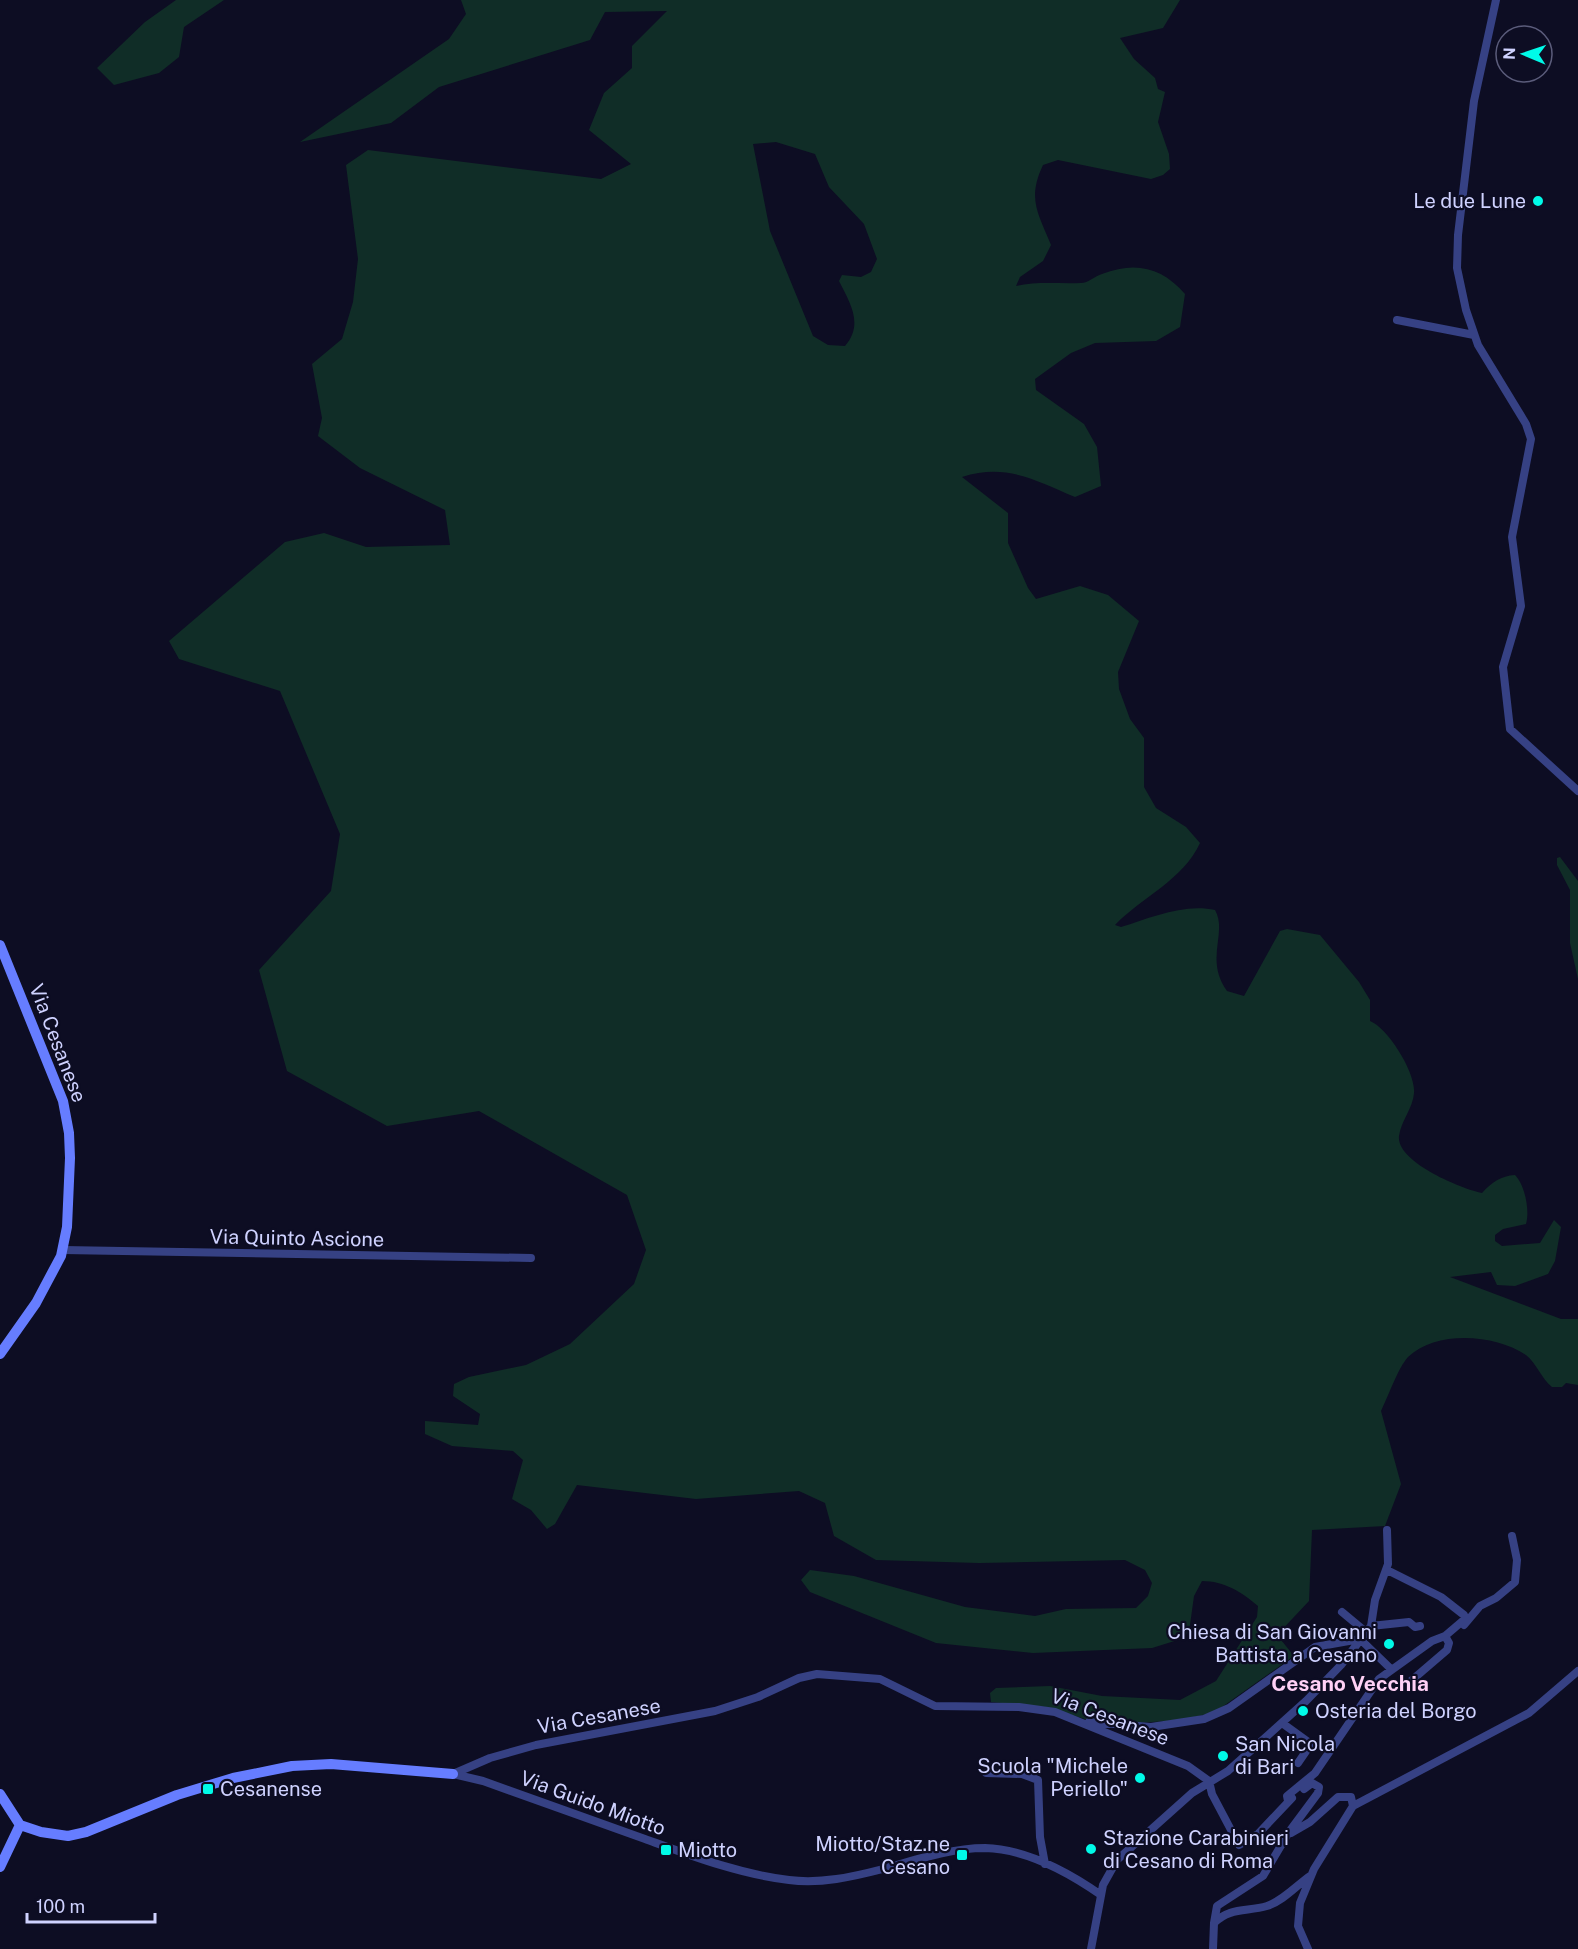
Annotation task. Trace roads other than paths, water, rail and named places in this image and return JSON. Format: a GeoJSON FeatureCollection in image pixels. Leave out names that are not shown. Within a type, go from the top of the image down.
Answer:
{"type":"FeatureCollection","features":[{"type":"Feature","properties":{"kind":"street"},"geometry":{"type":"LineString","coordinates":[[1496,0],[1475,96],[1458,235],[1459,280],[1482,355],[1526,424],[1531,442],[1512,537],[1521,606],[1503,667],[1510,729],[1578,791]]}},
{"type":"Feature","properties":{"kind":"street"},"geometry":{"type":"LineString","coordinates":[[1397,320],[1474,335]]}},
{"type":"Feature","properties":{"kind":"street","name":"Via Cesanese"},"geometry":{"type":"LineString","coordinates":[[0,945],[66,1110],[69,1133],[69,1184],[63,1251],[36,1304],[0,1354]]}},
{"type":"Feature","properties":{"kind":"street","name":"Via Quinto Ascione"},"geometry":{"type":"LineString","coordinates":[[63,1251],[531,1258]]}},
{"type":"Feature","properties":{"kind":"street"},"geometry":{"type":"LineString","coordinates":[[1091,1949],[1107,1876],[1122,1856],[1209,1781],[1228,1771],[1282,1723],[1333,1675],[1368,1629],[1375,1600],[1387,1570],[1387,1530]]}},
{"type":"Feature","properties":{"kind":"street"},"geometry":{"type":"LineString","coordinates":[[1446,1638],[1480,1606],[1493,1600],[1515,1582],[1517,1560],[1512,1536]]}},
{"type":"Feature","properties":{"kind":"street"},"geometry":{"type":"LineString","coordinates":[[1387,1570],[1441,1597],[1464,1615],[1463,1621],[1446,1638]]}},
{"type":"Feature","properties":{"kind":"street"},"geometry":{"type":"LineString","coordinates":[[1342,1612],[1368,1629],[1409,1622],[1415,1627],[1420,1626]]}},
{"type":"Feature","properties":{"kind":"street"},"geometry":{"type":"LineString","coordinates":[[1288,1801],[1287,1796],[1310,1773],[1371,1688],[1390,1669],[1438,1637],[1446,1638]]}},
{"type":"Feature","properties":{"kind":"street"},"geometry":{"type":"LineString","coordinates":[[1405,1686],[1446,1650],[1450,1645],[1446,1638]]}},
{"type":"Feature","properties":{"kind":"street"},"geometry":{"type":"LineString","coordinates":[[1360,1639],[1390,1669]]}},
{"type":"Feature","properties":{"kind":"street"},"geometry":{"type":"LineString","coordinates":[[1084,1722],[1160,1727],[1210,1717],[1229,1708],[1315,1647],[1360,1639]]}},
{"type":"Feature","properties":{"kind":"street"},"geometry":{"type":"LineString","coordinates":[[1308,1949],[1299,1932],[1297,1918],[1311,1875],[1353,1806],[1529,1713],[1578,1671]]}},
{"type":"Feature","properties":{"kind":"street","name":"Via Cesanese"},"geometry":{"type":"LineString","coordinates":[[20,1825],[52,1835],[78,1835],[177,1795],[233,1778],[292,1766],[331,1764],[453,1774],[490,1758],[536,1745],[715,1711],[811,1675],[880,1679],[935,1706],[1036,1708],[1084,1722],[1188,1766],[1209,1781]]}},
{"type":"Feature","properties":{"kind":"street"},"geometry":{"type":"LineString","coordinates":[[1282,1723],[1311,1744],[1298,1763]]}},
{"type":"Feature","properties":{"kind":"street"},"geometry":{"type":"LineString","coordinates":[[986,1773],[1022,1774],[1038,1780],[1040,1837],[1045,1864]]}},
{"type":"Feature","properties":{"kind":"street","name":"Via Guido Miotto"},"geometry":{"type":"LineString","coordinates":[[453,1774],[483,1781],[730,1868],[788,1880],[820,1881],[849,1878],[914,1860],[977,1849],[1001,1850],[1045,1864],[1101,1895]]}},
{"type":"Feature","properties":{"kind":"street"},"geometry":{"type":"LineString","coordinates":[[1209,1781],[1212,1794],[1239,1845],[1258,1834],[1288,1801],[1312,1783],[1319,1786],[1259,1879],[1217,1906],[1213,1949]]}},
{"type":"Feature","properties":{"kind":"street"},"geometry":{"type":"LineString","coordinates":[[0,1794],[4,1807],[20,1825],[0,1867]]}},
{"type":"Feature","properties":{"kind":"street"},"geometry":{"type":"LineString","coordinates":[[1289,1832],[1293,1834],[1340,1796],[1351,1797],[1353,1806]]}},
{"type":"Feature","properties":{"kind":"street"},"geometry":{"type":"LineString","coordinates":[[1214,1923],[1231,1911],[1272,1904],[1311,1875]]}},
{"type":"Feature","properties":{"kind":"place","name":"Le due Lune"},"geometry":{"type":"Point","coordinates":[1538,201]}},
{"type":"Feature","properties":{"kind":"place","name":"Chiesa di San Giovanni Battista a Cesano"},"geometry":{"type":"Point","coordinates":[1389,1644]}},
{"type":"Feature","properties":{"kind":"place","name":"Osteria del Borgo"},"geometry":{"type":"Point","coordinates":[1303,1711]}},
{"type":"Feature","properties":{"kind":"place","name":"San Nicola di Bari"},"geometry":{"type":"Point","coordinates":[1223,1756]}},
{"type":"Feature","properties":{"kind":"place","name":"Scuola \"Michele Periello\""},"geometry":{"type":"Point","coordinates":[1140,1778]}},
{"type":"Feature","properties":{"kind":"place","name":"Cesanense"},"geometry":{"type":"Point","coordinates":[208,1789]}},
{"type":"Feature","properties":{"kind":"place","name":"Stazione Carabinieri di Cesano di Roma"},"geometry":{"type":"Point","coordinates":[1091,1849]}},
{"type":"Feature","properties":{"kind":"place","name":"Miotto"},"geometry":{"type":"Point","coordinates":[666,1850]}},
{"type":"Feature","properties":{"kind":"place","name":"Miotto/Staz.ne Cesano"},"geometry":{"type":"Point","coordinates":[962,1855]}},
{"type":"Feature","properties":{"kind":"district","name":"Cesano Vecchia"},"geometry":{"type":"Point","coordinates":[1350,1684]}}]}
